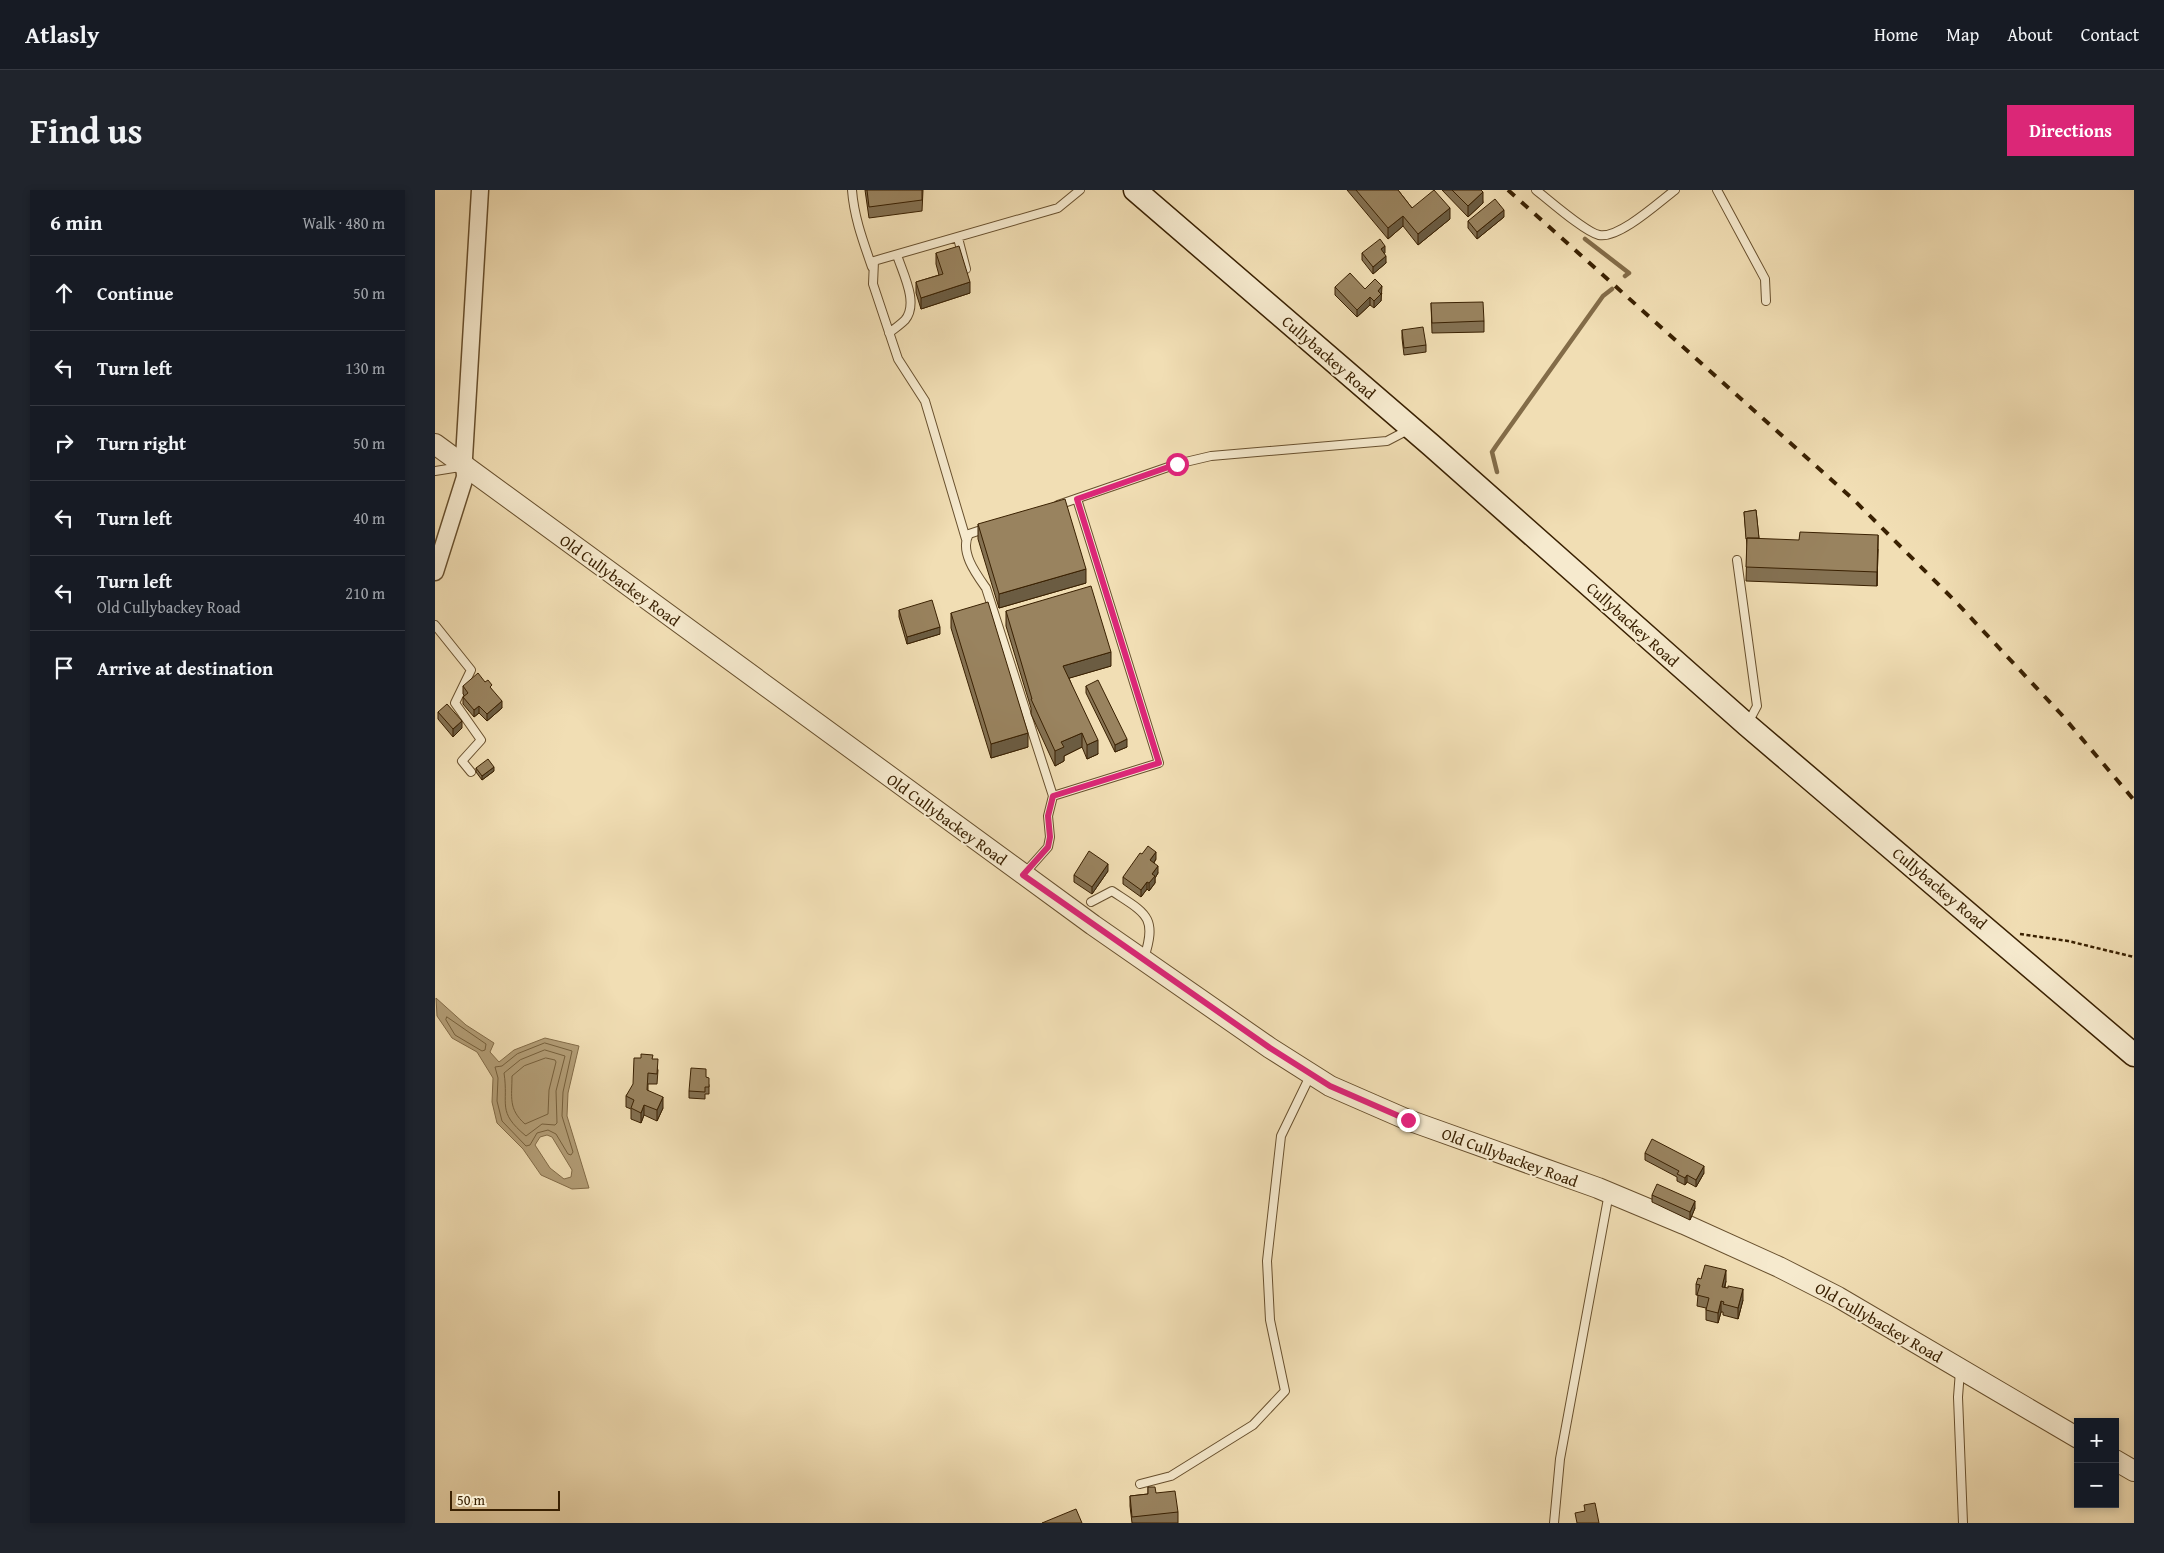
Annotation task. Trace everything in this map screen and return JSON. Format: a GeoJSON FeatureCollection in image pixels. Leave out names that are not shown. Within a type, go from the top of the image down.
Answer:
{"type":"FeatureCollection","features":[{"type":"Feature","properties":{"kind":"main road","name":"Cullybackey Road"},"geometry":{"type":"LineString","coordinates":[[1136,190],[1411,428],[1747,725],[2134,1055]]}},
{"type":"Feature","properties":{"kind":"street"},"geometry":{"type":"LineString","coordinates":[[435,572],[465,477],[480,190]]}},
{"type":"Feature","properties":{"kind":"street","name":"Old Cullybackey Road"},"geometry":{"type":"LineString","coordinates":[[435,444],[1023,875],[1270,1048],[1330,1086],[1408,1120],[1609,1193],[1684,1224],[1779,1267],[1838,1297],[2074,1436]]}},
{"type":"Feature","properties":{"kind":"street"},"geometry":{"type":"LineString","coordinates":[[2119,1462],[2134,1471]]}},
{"type":"Feature","properties":{"kind":"lane"},"geometry":{"type":"LineString","coordinates":[[853,190],[855,215],[872,267],[873,284],[889,333],[898,359],[925,401],[966,539],[972,568],[986,588],[1053,796],[1048,816],[1050,837],[1048,847],[1023,875]]}},
{"type":"Feature","properties":{"kind":"lane"},"geometry":{"type":"LineString","coordinates":[[872,267],[874,261],[1058,208],[1080,190]]}},
{"type":"Feature","properties":{"kind":"lane"},"geometry":{"type":"LineString","coordinates":[[1536,190],[1599,236],[1611,235],[1623,229],[1675,190]]}},
{"type":"Feature","properties":{"kind":"lane"},"geometry":{"type":"LineString","coordinates":[[1717,190],[1765,280],[1766,301]]}},
{"type":"Feature","properties":{"kind":"lane"},"geometry":{"type":"LineString","coordinates":[[958,238],[966,269]]}},
{"type":"Feature","properties":{"kind":"lane"},"geometry":{"type":"LineString","coordinates":[[889,333],[905,320],[910,310],[911,299],[897,255]]}},
{"type":"Feature","properties":{"kind":"lane"},"geometry":{"type":"LineString","coordinates":[[1052,507],[1169,467],[1211,456],[1387,441],[1411,428]]}},
{"type":"Feature","properties":{"kind":"lane"},"geometry":{"type":"LineString","coordinates":[[435,471],[465,466]]}},
{"type":"Feature","properties":{"kind":"lane"},"geometry":{"type":"LineString","coordinates":[[1053,796],[1159,763],[1077,499]]}},
{"type":"Feature","properties":{"kind":"lane"},"geometry":{"type":"LineString","coordinates":[[966,539],[969,534],[994,526]]}},
{"type":"Feature","properties":{"kind":"lane"},"geometry":{"type":"LineString","coordinates":[[1737,560],[1757,706],[1747,725]]}},
{"type":"Feature","properties":{"kind":"lane"},"geometry":{"type":"LineString","coordinates":[[435,625],[471,670],[455,703],[481,740],[462,761],[471,772]]}},
{"type":"Feature","properties":{"kind":"lane"},"geometry":{"type":"LineString","coordinates":[[1091,902],[1112,891],[1141,910],[1149,921],[1151,934],[1143,960]]}},
{"type":"Feature","properties":{"kind":"lane"},"geometry":{"type":"LineString","coordinates":[[1140,1484],[1171,1476],[1253,1425],[1285,1391],[1270,1320],[1267,1261],[1281,1136],[1311,1074]]}},
{"type":"Feature","properties":{"kind":"lane"},"geometry":{"type":"LineString","coordinates":[[1554,1523],[1560,1459],[1609,1193]]}},
{"type":"Feature","properties":{"kind":"lane"},"geometry":{"type":"LineString","coordinates":[[1960,1369],[1958,1397],[1963,1523]]}},
{"type":"Feature","properties":{"kind":"path"},"geometry":{"type":"LineString","coordinates":[[2003,942],[2014,933],[2068,941],[2134,957]]}},
{"type":"Feature","properties":{"kind":"water"},"geometry":{"type":"Polygon","coordinates":[[[436,998],[466,1025],[494,1043],[490,1052],[499,1062],[514,1050],[545,1038],[579,1046],[568,1093],[567,1116],[589,1188],[572,1189],[541,1175],[523,1149],[497,1123],[492,1102],[493,1078],[477,1052],[452,1038],[437,1016],[436,998]],[[547,1135],[540,1137],[535,1145],[550,1168],[564,1179],[571,1177],[572,1170],[552,1137],[547,1135]]]}},
{"type":"Feature","properties":{"kind":"building"},"geometry":{"type":"Polygon","coordinates":[[[867,190],[922,190],[922,200],[869,207],[867,190]]]}},
{"type":"Feature","properties":{"kind":"building"},"geometry":{"type":"Polygon","coordinates":[[[1356,190],[1398,190],[1412,208],[1434,190],[1450,208],[1418,234],[1403,216],[1388,228],[1356,190]]]}},
{"type":"Feature","properties":{"kind":"building"},"geometry":{"type":"Polygon","coordinates":[[[1452,190],[1481,190],[1483,192],[1468,206],[1452,190]]]}},
{"type":"Feature","properties":{"kind":"building"},"geometry":{"type":"Polygon","coordinates":[[[1495,199],[1504,210],[1477,232],[1468,221],[1495,199]]]}},
{"type":"Feature","properties":{"kind":"building"},"geometry":{"type":"Polygon","coordinates":[[[1380,239],[1385,246],[1381,249],[1386,256],[1373,267],[1362,253],[1380,239]]]}},
{"type":"Feature","properties":{"kind":"building"},"geometry":{"type":"Polygon","coordinates":[[[959,246],[970,282],[921,298],[916,282],[943,274],[936,253],[959,246]]]}},
{"type":"Feature","properties":{"kind":"building"},"geometry":{"type":"Polygon","coordinates":[[[1350,273],[1365,289],[1375,279],[1382,286],[1378,291],[1381,294],[1374,301],[1370,297],[1357,310],[1335,287],[1350,273]]]}},
{"type":"Feature","properties":{"kind":"building"},"geometry":{"type":"Polygon","coordinates":[[[1483,302],[1484,321],[1432,323],[1431,303],[1483,302]]]}},
{"type":"Feature","properties":{"kind":"building"},"geometry":{"type":"Polygon","coordinates":[[[1423,327],[1426,345],[1404,348],[1402,330],[1423,327]]]}},
{"type":"Feature","properties":{"kind":"building"},"geometry":{"type":"Polygon","coordinates":[[[1065,499],[1086,569],[999,594],[978,524],[1065,499]]]}},
{"type":"Feature","properties":{"kind":"building"},"geometry":{"type":"Polygon","coordinates":[[[1756,510],[1759,538],[1746,539],[1744,512],[1756,510]]]}},
{"type":"Feature","properties":{"kind":"building"},"geometry":{"type":"Polygon","coordinates":[[[1800,532],[1878,535],[1877,572],[1746,567],[1747,538],[1799,540],[1800,532]]]}},
{"type":"Feature","properties":{"kind":"building"},"geometry":{"type":"Polygon","coordinates":[[[1091,586],[1111,652],[1063,666],[1098,740],[1087,745],[1082,733],[1061,742],[1064,747],[1055,751],[1031,699],[1006,611],[1091,586]]]}},
{"type":"Feature","properties":{"kind":"building"},"geometry":{"type":"Polygon","coordinates":[[[932,600],[940,627],[907,637],[899,610],[932,600]]]}},
{"type":"Feature","properties":{"kind":"building"},"geometry":{"type":"Polygon","coordinates":[[[988,602],[1028,733],[991,744],[951,613],[988,602]]]}},
{"type":"Feature","properties":{"kind":"building"},"geometry":{"type":"Polygon","coordinates":[[[478,673],[485,682],[488,680],[492,685],[490,687],[502,701],[487,714],[479,706],[474,710],[463,697],[468,693],[463,686],[478,673]]]}},
{"type":"Feature","properties":{"kind":"building"},"geometry":{"type":"Polygon","coordinates":[[[1098,680],[1127,739],[1115,745],[1086,686],[1098,680]]]}},
{"type":"Feature","properties":{"kind":"building"},"geometry":{"type":"Polygon","coordinates":[[[447,704],[462,721],[453,729],[438,712],[447,704]]]}},
{"type":"Feature","properties":{"kind":"building"},"geometry":{"type":"Polygon","coordinates":[[[488,759],[494,767],[482,776],[476,768],[488,759]]]}},
{"type":"Feature","properties":{"kind":"building"},"geometry":{"type":"Polygon","coordinates":[[[1148,846],[1156,852],[1150,860],[1158,866],[1152,874],[1155,876],[1141,890],[1123,877],[1140,853],[1142,854],[1148,846]]]}},
{"type":"Feature","properties":{"kind":"building"},"geometry":{"type":"Polygon","coordinates":[[[1089,851],[1108,864],[1092,887],[1074,875],[1089,851]]]}},
{"type":"Feature","properties":{"kind":"building"},"geometry":{"type":"Polygon","coordinates":[[[641,1054],[653,1055],[652,1059],[658,1059],[657,1074],[648,1073],[647,1090],[663,1097],[657,1110],[644,1105],[641,1113],[631,1108],[634,1100],[626,1096],[633,1084],[634,1058],[641,1058],[641,1054]]]}},
{"type":"Feature","properties":{"kind":"building"},"geometry":{"type":"Polygon","coordinates":[[[691,1068],[706,1069],[709,1087],[705,1087],[705,1092],[689,1091],[691,1068]]]}},
{"type":"Feature","properties":{"kind":"building"},"geometry":{"type":"Polygon","coordinates":[[[1652,1139],[1704,1166],[1696,1180],[1687,1175],[1685,1178],[1677,1174],[1679,1171],[1645,1153],[1652,1139]]]}},
{"type":"Feature","properties":{"kind":"building"},"geometry":{"type":"Polygon","coordinates":[[[1657,1184],[1695,1201],[1690,1212],[1652,1195],[1657,1184]]]}},
{"type":"Feature","properties":{"kind":"building"},"geometry":{"type":"Polygon","coordinates":[[[1705,1265],[1726,1270],[1722,1287],[1728,1288],[1728,1286],[1743,1289],[1738,1308],[1723,1304],[1724,1302],[1721,1301],[1718,1313],[1706,1310],[1709,1298],[1697,1295],[1700,1285],[1696,1284],[1698,1278],[1701,1279],[1705,1265]]]}},
{"type":"Feature","properties":{"kind":"building"},"geometry":{"type":"Polygon","coordinates":[[[1148,1487],[1155,1487],[1156,1493],[1175,1491],[1178,1512],[1132,1517],[1130,1496],[1148,1494],[1148,1487]]]}},
{"type":"Feature","properties":{"kind":"building"},"geometry":{"type":"Polygon","coordinates":[[[1595,1503],[1599,1523],[1577,1523],[1575,1513],[1585,1511],[1584,1505],[1595,1503]]]}},
{"type":"Feature","properties":{"kind":"building"},"geometry":{"type":"Polygon","coordinates":[[[1076,1509],[1082,1523],[1042,1523],[1076,1509]]]}},
{"type":"Feature","properties":{"kind":"waterway"},"geometry":{"type":"LineString","coordinates":[[1585,239],[1629,273],[1625,276]]}},
{"type":"Feature","properties":{"kind":"waterway"},"geometry":{"type":"LineString","coordinates":[[1497,472],[1492,452],[1603,296],[1612,289]]}},
{"type":"Feature","properties":{"kind":"railway"},"geometry":{"type":"LineString","coordinates":[[1508,190],[1855,501],[1956,602],[2061,714],[2134,800]]}},
{"type":"Feature","properties":{"kind":"route"},"geometry":{"type":"LineString","coordinates":[[1177,464],[1077,499],[1159,763],[1053,796],[1048,816],[1050,837],[1048,847],[1023,875],[1270,1048],[1330,1086],[1408,1120]]}}]}
